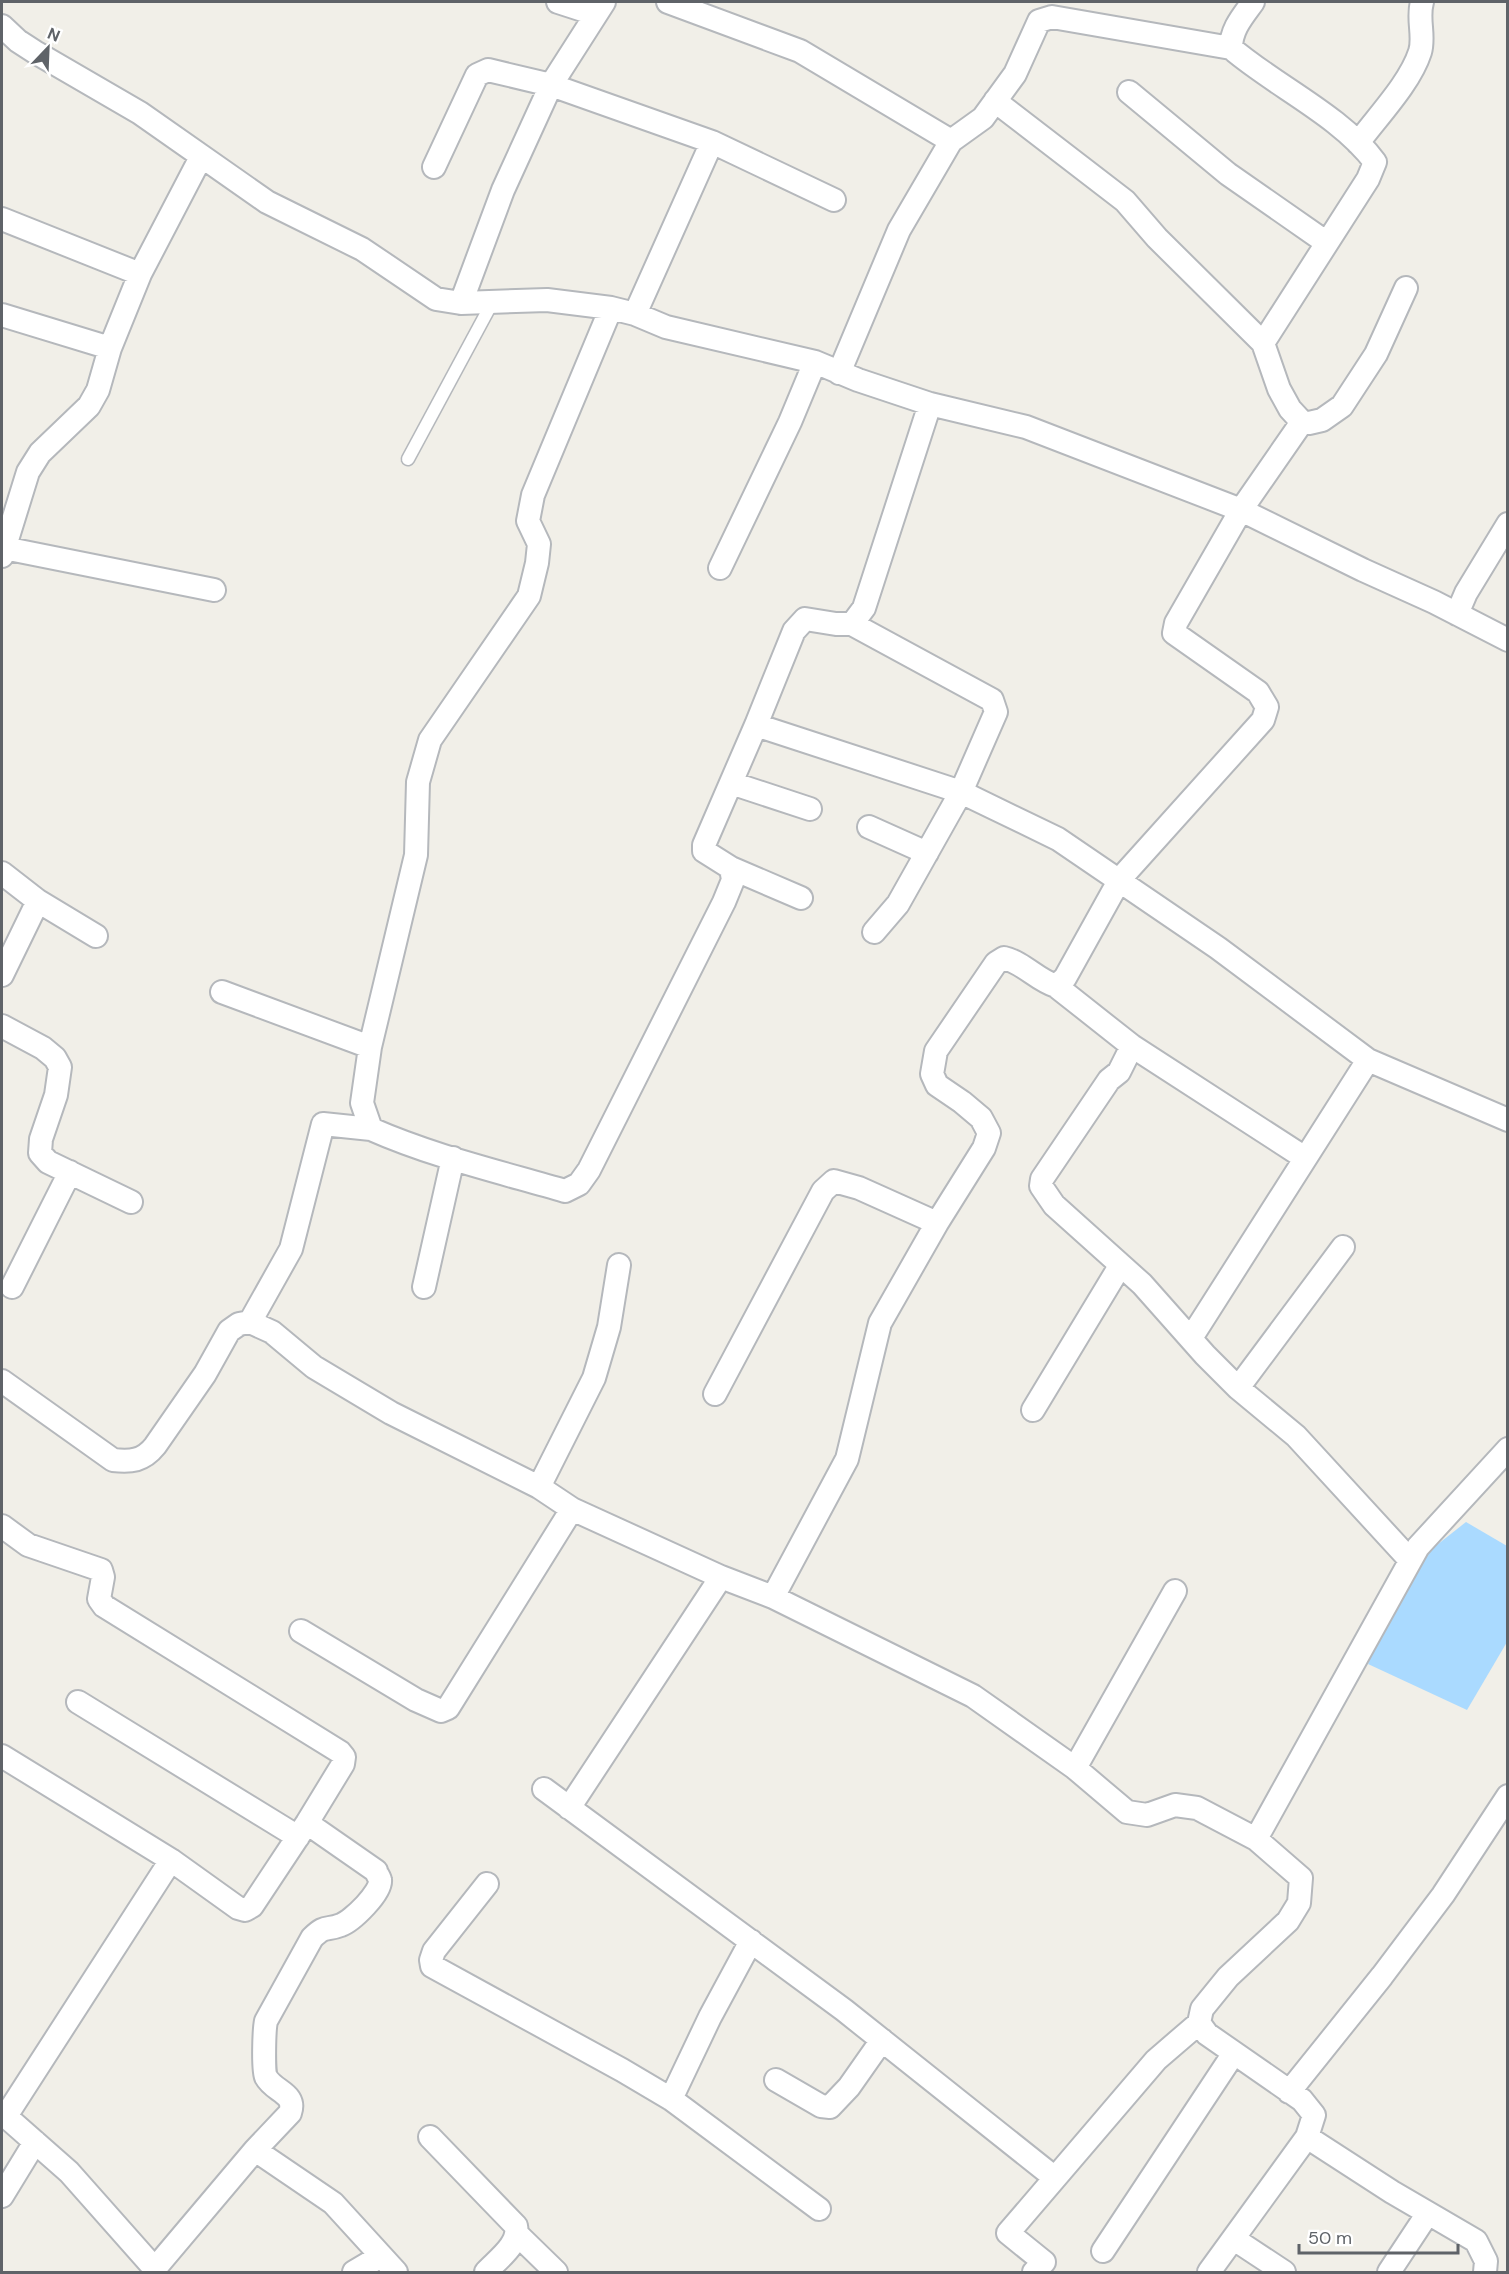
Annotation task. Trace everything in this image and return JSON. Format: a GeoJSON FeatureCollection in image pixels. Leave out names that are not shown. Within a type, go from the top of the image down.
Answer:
{"type":"FeatureCollection","features":[{"type":"Feature","properties":{"kind":"street"},"geometry":{"type":"LineString","coordinates":[[460,303],[502,190],[551,85],[600,8],[558,2]]}},
{"type":"Feature","properties":{"kind":"street"},"geometry":{"type":"LineString","coordinates":[[668,2],[800,51],[951,141]]}},
{"type":"Feature","properties":{"kind":"street"},"geometry":{"type":"LineString","coordinates":[[1231,48],[1231,37],[1235,28],[1253,2]]}},
{"type":"Feature","properties":{"kind":"street"},"geometry":{"type":"LineString","coordinates":[[1358,143],[1414,66],[1421,50],[1419,13],[1422,2]]}},
{"type":"Feature","properties":{"kind":"street"},"geometry":{"type":"LineString","coordinates":[[839,373],[899,230],[951,141],[983,118],[1015,74],[1039,21],[1052,17],[1231,48],[1308,102],[1358,143],[1375,162],[1368,179],[1263,343]]}},
{"type":"Feature","properties":{"kind":"street"},"geometry":{"type":"LineString","coordinates":[[2,26],[27,46],[140,113],[267,202],[363,249],[436,299],[460,303],[547,300],[611,308],[635,314],[666,327],[815,362],[839,373],[930,404],[1026,427],[1241,510],[1508,640]]}},
{"type":"Feature","properties":{"kind":"street"},"geometry":{"type":"LineString","coordinates":[[434,167],[477,75],[488,70],[551,85],[712,142],[834,200]]}},
{"type":"Feature","properties":{"kind":"street"},"geometry":{"type":"LineString","coordinates":[[1129,92],[1228,174],[1327,243]]}},
{"type":"Feature","properties":{"kind":"street"},"geometry":{"type":"LineString","coordinates":[[995,101],[1125,201],[1157,238],[1263,343],[1279,389],[1290,409],[1302,422],[1322,420],[1341,406],[1376,354],[1406,288]]}},
{"type":"Feature","properties":{"kind":"street"},"geometry":{"type":"LineString","coordinates":[[635,314],[712,142]]}},
{"type":"Feature","properties":{"kind":"street"},"geometry":{"type":"LineString","coordinates":[[201,157],[140,274],[110,348],[98,390],[89,406],[40,453],[28,472],[3,552],[214,590]]}},
{"type":"Feature","properties":{"kind":"street"},"geometry":{"type":"LineString","coordinates":[[2,219],[140,274]]}},
{"type":"Feature","properties":{"kind":"street"},"geometry":{"type":"LineString","coordinates":[[371,1129],[362,1103],[370,1047],[416,855],[418,782],[430,740],[529,596],[539,544],[528,521],[533,495],[611,308]]}},
{"type":"Feature","properties":{"kind":"street"},"geometry":{"type":"LineString","coordinates":[[2,315],[110,348]]}},
{"type":"Feature","properties":{"kind":"street"},"geometry":{"type":"LineString","coordinates":[[720,568],[790,422],[815,362]]}},
{"type":"Feature","properties":{"kind":"street"},"geometry":{"type":"LineString","coordinates":[[852,624],[864,608],[930,404]]}},
{"type":"Feature","properties":{"kind":"street"},"geometry":{"type":"LineString","coordinates":[[1056,986],[1065,978],[1120,879],[1263,720],[1267,707],[1258,692],[1174,633],[1176,623],[1241,510],[1302,422]]}},
{"type":"Feature","properties":{"kind":"street"},"geometry":{"type":"LineString","coordinates":[[1457,614],[1466,593],[1508,524]]}},
{"type":"Feature","properties":{"kind":"street"},"geometry":{"type":"LineString","coordinates":[[801,898],[731,868],[704,851],[704,845],[794,631],[805,620],[852,624],[992,700],[996,712],[962,792],[898,904],[874,932]]}},
{"type":"Feature","properties":{"kind":"street"},"geometry":{"type":"LineString","coordinates":[[756,725],[962,792],[1058,839],[1120,879],[1218,948],[1368,1060],[1508,1120]]}},
{"type":"Feature","properties":{"kind":"street"},"geometry":{"type":"LineString","coordinates":[[730,783],[810,809]]}},
{"type":"Feature","properties":{"kind":"street"},"geometry":{"type":"LineString","coordinates":[[869,826],[927,853]]}},
{"type":"Feature","properties":{"kind":"street"},"geometry":{"type":"LineString","coordinates":[[250,1322],[291,1249],[323,1124],[371,1129],[453,1158],[565,1191],[579,1184],[590,1170],[724,902],[733,880],[731,868]]}},
{"type":"Feature","properties":{"kind":"street"},"geometry":{"type":"LineString","coordinates":[[2,873],[38,901],[96,936]]}},
{"type":"Feature","properties":{"kind":"street"},"geometry":{"type":"LineString","coordinates":[[2,975],[38,901]]}},
{"type":"Feature","properties":{"kind":"street"},"geometry":{"type":"LineString","coordinates":[[773,1597],[847,1459],[879,1323],[984,1148],[989,1133],[981,1118],[937,1085],[932,1074],[936,1051],[996,963],[1004,958],[1014,961],[1044,982],[1056,986],[1132,1046],[1305,1158]]}},
{"type":"Feature","properties":{"kind":"street"},"geometry":{"type":"LineString","coordinates":[[222,992],[370,1047]]}},
{"type":"Feature","properties":{"kind":"street"},"geometry":{"type":"LineString","coordinates":[[2,1026],[43,1048],[55,1058],[60,1067],[56,1095],[41,1139],[40,1153],[48,1162],[131,1202]]}},
{"type":"Feature","properties":{"kind":"street"},"geometry":{"type":"LineString","coordinates":[[1132,1046],[1119,1072],[1108,1080],[1042,1179],[1041,1186],[1054,1205],[1142,1284],[1205,1355],[1238,1388],[1296,1436],[1410,1560]]}},
{"type":"Feature","properties":{"kind":"street"},"geometry":{"type":"LineString","coordinates":[[1191,1338],[1368,1060]]}},
{"type":"Feature","properties":{"kind":"street"},"geometry":{"type":"LineString","coordinates":[[424,1287],[453,1158]]}},
{"type":"Feature","properties":{"kind":"street"},"geometry":{"type":"LineString","coordinates":[[12,1287],[70,1172]]}},
{"type":"Feature","properties":{"kind":"street"},"geometry":{"type":"LineString","coordinates":[[715,1394],[823,1191],[834,1181],[859,1188],[937,1223]]}},
{"type":"Feature","properties":{"kind":"street"},"geometry":{"type":"LineString","coordinates":[[1238,1388],[1343,1247]]}},
{"type":"Feature","properties":{"kind":"street"},"geometry":{"type":"LineString","coordinates":[[539,1487],[594,1378],[609,1327],[619,1265]]}},
{"type":"Feature","properties":{"kind":"street"},"geometry":{"type":"LineString","coordinates":[[1033,1410],[1120,1266]]}},
{"type":"Feature","properties":{"kind":"street"},"geometry":{"type":"LineString","coordinates":[[2,1381],[113,1460],[131,1462],[147,1456],[155,1446],[205,1374],[230,1331],[239,1324],[250,1322],[272,1332],[314,1367],[391,1413],[539,1487],[572,1509],[721,1577],[773,1597],[973,1696],[1075,1768],[1126,1812],[1147,1815],[1175,1805],[1197,1808],[1256,1839],[1301,1878],[1299,1902],[1288,1921],[1228,1977],[1203,2009],[1199,2023],[1156,2060],[1008,2233],[1044,2262],[1034,2272]]}},
{"type":"Feature","properties":{"kind":"street"},"geometry":{"type":"LineString","coordinates":[[1256,1839],[1418,1547],[1508,1449]]}},
{"type":"Feature","properties":{"kind":"street"},"geometry":{"type":"LineString","coordinates":[[301,1631],[416,1700],[441,1711],[448,1708],[572,1509]]}},
{"type":"Feature","properties":{"kind":"street"},"geometry":{"type":"LineString","coordinates":[[2,1526],[28,1545],[101,1570],[103,1577],[99,1599],[104,1606],[340,1752],[344,1757],[343,1764],[303,1830],[252,1906],[245,1910],[238,1908],[171,1860],[2,1756]]}},
{"type":"Feature","properties":{"kind":"street"},"geometry":{"type":"LineString","coordinates":[[569,1808],[721,1577]]}},
{"type":"Feature","properties":{"kind":"street"},"geometry":{"type":"LineString","coordinates":[[1075,1768],[1175,1591]]}},
{"type":"Feature","properties":{"kind":"street"},"geometry":{"type":"LineString","coordinates":[[78,1702],[376,1871],[380,1879],[379,1886],[356,1917],[340,1926],[322,1928],[312,1938],[266,2021],[264,2069],[267,2078],[288,2096],[292,2106],[290,2113],[255,2150],[154,2271],[69,2172],[4,2115],[171,1860]]}},
{"type":"Feature","properties":{"kind":"street"},"geometry":{"type":"LineString","coordinates":[[544,1789],[882,2040],[1055,2178]]}},
{"type":"Feature","properties":{"kind":"street"},"geometry":{"type":"LineString","coordinates":[[1289,2092],[1382,1976],[1443,1895],[1508,1796]]}},
{"type":"Feature","properties":{"kind":"street"},"geometry":{"type":"LineString","coordinates":[[487,1884],[434,1951],[430,1960],[432,1966],[671,2099],[819,2209]]}},
{"type":"Feature","properties":{"kind":"street"},"geometry":{"type":"LineString","coordinates":[[671,2099],[710,2017],[751,1941]]}},
{"type":"Feature","properties":{"kind":"street"},"geometry":{"type":"LineString","coordinates":[[1199,2023],[1207,2034],[1302,2100],[1314,2115],[1307,2137],[1209,2272]]}},
{"type":"Feature","properties":{"kind":"street"},"geometry":{"type":"LineString","coordinates":[[776,2080],[821,2106],[830,2107],[849,2087],[882,2040]]}},
{"type":"Feature","properties":{"kind":"street"},"geometry":{"type":"LineString","coordinates":[[1103,2251],[1234,2053]]}},
{"type":"Feature","properties":{"kind":"street"},"geometry":{"type":"LineString","coordinates":[[430,2137],[516,2226],[518,2235],[556,2272]]}},
{"type":"Feature","properties":{"kind":"street"},"geometry":{"type":"LineString","coordinates":[[1307,2137],[1476,2241],[1486,2261],[1485,2272]]}},
{"type":"Feature","properties":{"kind":"street"},"geometry":{"type":"LineString","coordinates":[[2,2196],[35,2142]]}},
{"type":"Feature","properties":{"kind":"street"},"geometry":{"type":"LineString","coordinates":[[255,2150],[333,2203],[389,2264],[354,2272]]}},
{"type":"Feature","properties":{"kind":"street"},"geometry":{"type":"LineString","coordinates":[[1389,2272],[1428,2213]]}},
{"type":"Feature","properties":{"kind":"street"},"geometry":{"type":"LineString","coordinates":[[486,2272],[518,2235]]}},
{"type":"Feature","properties":{"kind":"street"},"geometry":{"type":"LineString","coordinates":[[1233,2239],[1284,2272]]}},
{"type":"Feature","properties":{"kind":"lane"},"geometry":{"type":"LineString","coordinates":[[408,459],[492,303]]}},
{"type":"Feature","properties":{"kind":"water"},"geometry":{"type":"Polygon","coordinates":[[[1466,1522],[1507,1546],[1507,1642],[1467,1710],[1368,1664],[1409,1567],[1466,1522]]]}}]}
